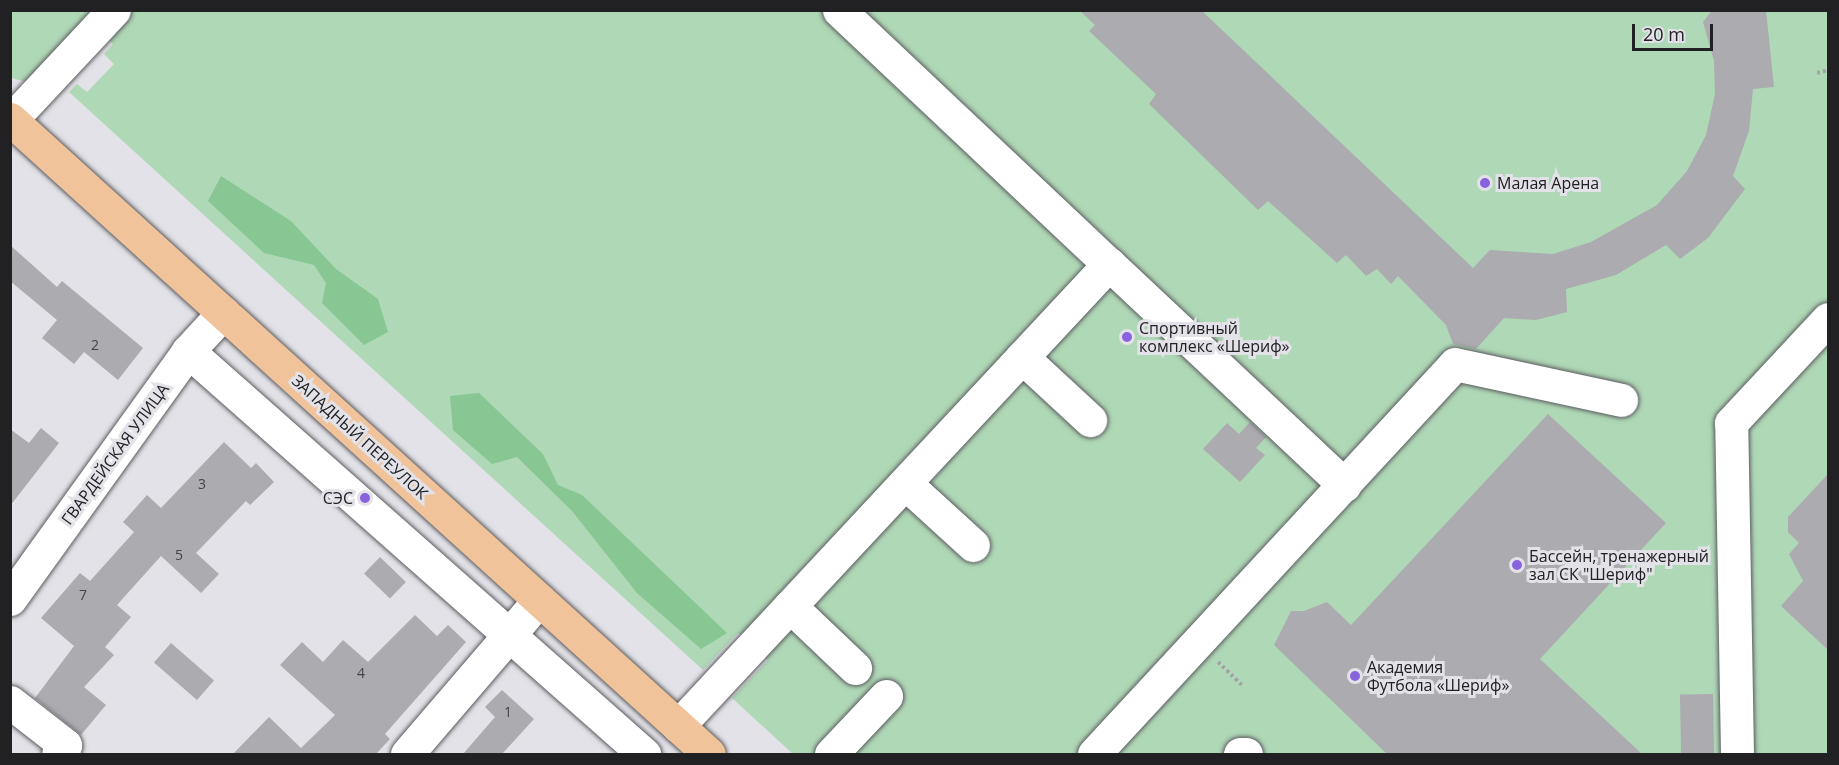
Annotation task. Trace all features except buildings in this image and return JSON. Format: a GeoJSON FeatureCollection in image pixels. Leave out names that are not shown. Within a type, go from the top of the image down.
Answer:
{"type":"FeatureCollection","features":[{"type":"Feature","properties":{"kind":"main road","name":"ЗАПАДНЫЙ ПЕРЕУЛОК"},"geometry":{"type":"LineString","coordinates":[[11,120],[709,754]]}},
{"type":"Feature","properties":{"kind":"street"},"geometry":{"type":"LineString","coordinates":[[11,120],[114,10]]}},
{"type":"Feature","properties":{"kind":"street"},"geometry":{"type":"LineString","coordinates":[[839,10],[1344,484]]}},
{"type":"Feature","properties":{"kind":"street"},"geometry":{"type":"LineString","coordinates":[[678,726],[1109,264]]}},
{"type":"Feature","properties":{"kind":"street","name":"ГВАРДЕЙСКАЯ УЛИЦА"},"geometry":{"type":"LineString","coordinates":[[10,599],[188,351],[223,313]]}},
{"type":"Feature","properties":{"kind":"street"},"geometry":{"type":"LineString","coordinates":[[1737,754],[1731,423],[1828,319]]}},
{"type":"Feature","properties":{"kind":"street"},"geometry":{"type":"LineString","coordinates":[[188,351],[510,633],[644,754]]}},
{"type":"Feature","properties":{"kind":"street"},"geometry":{"type":"LineString","coordinates":[[1022,357],[1090,420]]}},
{"type":"Feature","properties":{"kind":"street"},"geometry":{"type":"LineString","coordinates":[[1094,754],[1455,364],[1621,400]]}},
{"type":"Feature","properties":{"kind":"street"},"geometry":{"type":"LineString","coordinates":[[905,483],[972,545]]}},
{"type":"Feature","properties":{"kind":"street"},"geometry":{"type":"LineString","coordinates":[[407,754],[539,600]]}},
{"type":"Feature","properties":{"kind":"street"},"geometry":{"type":"LineString","coordinates":[[790,606],[855,668]]}},
{"type":"Feature","properties":{"kind":"street"},"geometry":{"type":"LineString","coordinates":[[831,754],[886,696]]}},
{"type":"Feature","properties":{"kind":"street"},"geometry":{"type":"LineString","coordinates":[[10,702],[65,745],[58,754]]}},
{"type":"Feature","properties":{"kind":"street"},"geometry":{"type":"LineString","coordinates":[[1240,754],[1246,754]]}},
{"type":"Feature","properties":{"kind":"path"},"geometry":{"type":"LineString","coordinates":[[1817,73],[1828,70]]}},
{"type":"Feature","properties":{"kind":"path"},"geometry":{"type":"LineString","coordinates":[[1211,656],[1242,685]]}},
{"type":"Feature","properties":{"kind":"green space","name":"Спортивный комплекс «Шериф»"},"geometry":{"type":"Polygon","coordinates":[[[11,10],[1828,11],[1828,754],[793,754],[732,698],[768,660],[738,633],[703,670],[69,92],[77,84],[87,92],[114,64],[104,54],[113,44],[87,19],[28,82],[11,78],[11,10]]]}},
{"type":"Feature","properties":{"kind":"green space"},"geometry":{"type":"Polygon","coordinates":[[[221,176],[291,221],[336,269],[378,299],[388,332],[364,345],[322,303],[326,283],[314,265],[264,253],[208,201],[221,176]]]}},
{"type":"Feature","properties":{"kind":"green space"},"geometry":{"type":"Polygon","coordinates":[[[479,393],[543,454],[558,485],[582,495],[727,633],[701,649],[637,593],[572,511],[517,457],[492,464],[453,430],[450,396],[479,393]]]}},
{"type":"Feature","properties":{"kind":"place","name":"Малая Арена"},"geometry":{"type":"Point","coordinates":[1485,183]}},
{"type":"Feature","properties":{"kind":"place","name":"Спортивный комплекс «Шериф»"},"geometry":{"type":"Point","coordinates":[1127,337]}},
{"type":"Feature","properties":{"kind":"place","name":"СЭС"},"geometry":{"type":"Point","coordinates":[365,498]}},
{"type":"Feature","properties":{"kind":"place","name":"Бассейн, тренажерный зал СК \"Шериф\""},"geometry":{"type":"Point","coordinates":[1517,565]}},
{"type":"Feature","properties":{"kind":"place","name":"Академия Футбола «Шериф»"},"geometry":{"type":"Point","coordinates":[1355,676]}}]}
